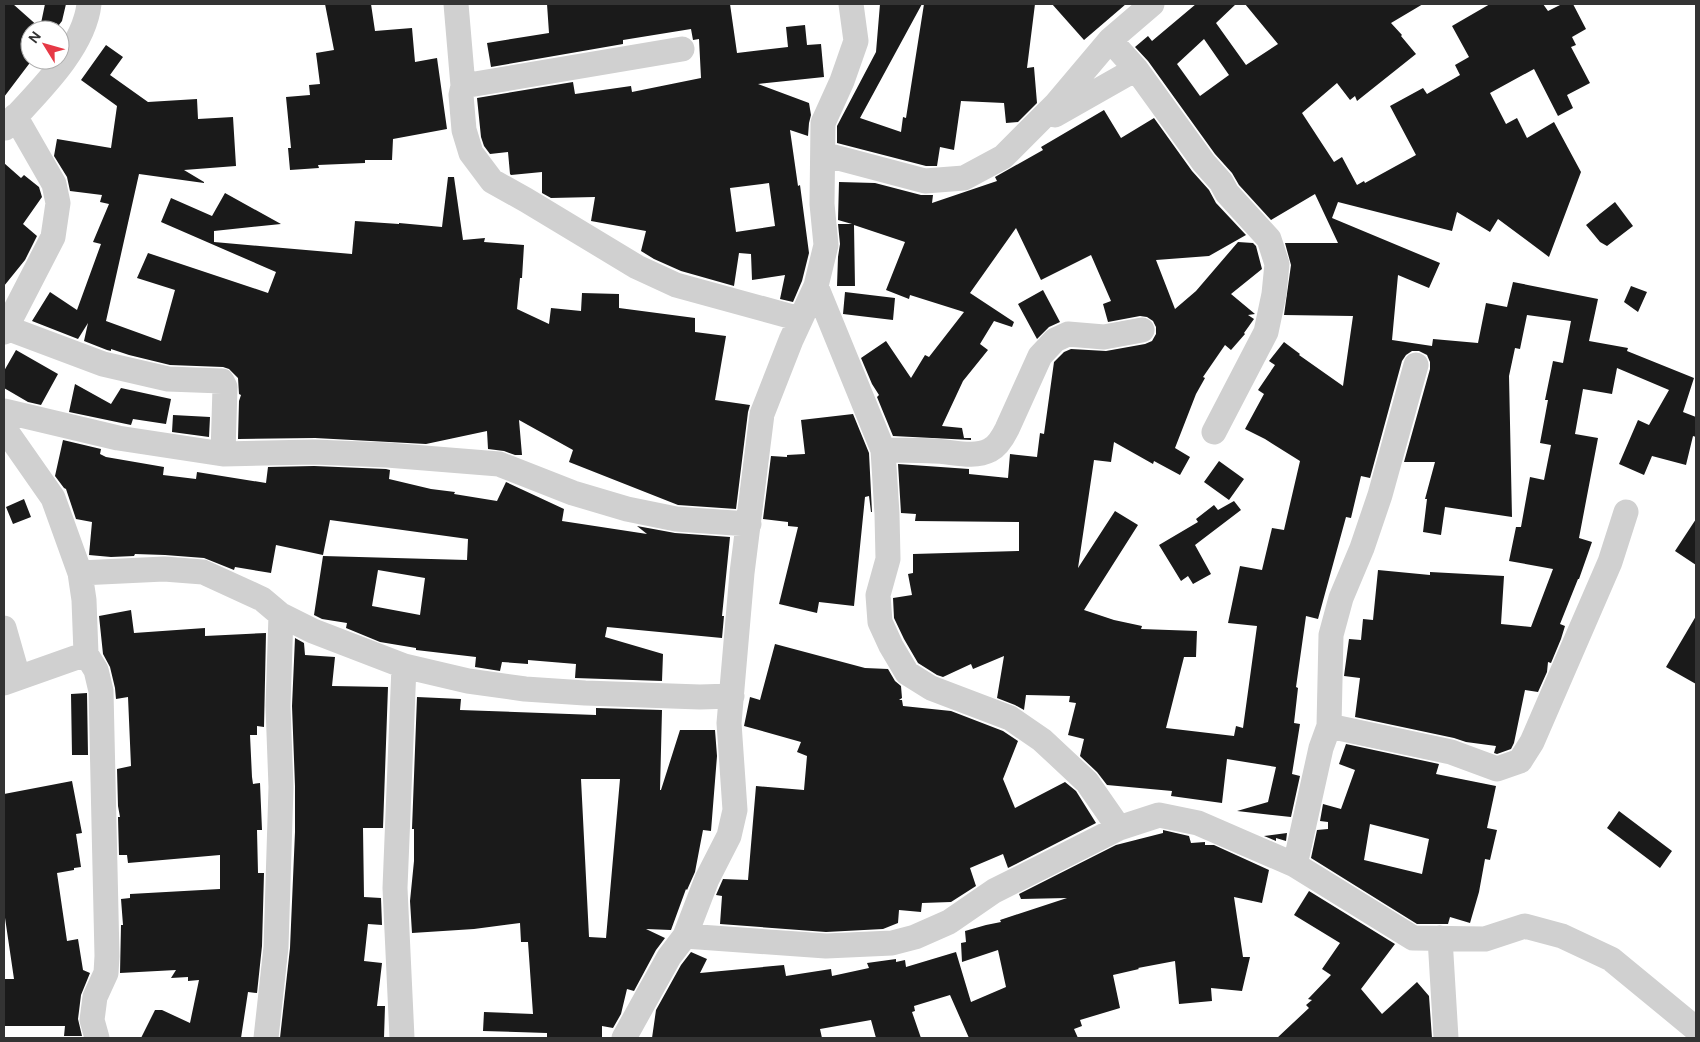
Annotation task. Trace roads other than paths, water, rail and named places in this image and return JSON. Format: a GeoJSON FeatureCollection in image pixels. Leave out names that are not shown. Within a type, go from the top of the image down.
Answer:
{"type":"FeatureCollection","features":[{"type":"Feature","properties":{"kind":"street"},"geometry":{"type":"LineString","coordinates":[[88,4],[87,18],[64,62],[10,122],[54,184],[58,203],[53,237],[5,330],[103,364],[168,379],[222,381],[225,387],[223,454]]}},
{"type":"Feature","properties":{"kind":"street"},"geometry":{"type":"LineString","coordinates":[[456,4],[463,86],[461,95],[464,130],[471,153],[492,182],[526,200],[637,267],[676,285],[800,319]]}},
{"type":"Feature","properties":{"kind":"street"},"geometry":{"type":"LineString","coordinates":[[624,1038],[669,957],[685,936],[707,879],[729,836],[735,810],[729,723],[742,573],[762,414],[790,340],[816,286],[826,245],[822,204],[823,122],[842,81],[856,41],[851,4]]}},
{"type":"Feature","properties":{"kind":"street"},"geometry":{"type":"LineString","coordinates":[[823,154],[925,181],[964,178],[1003,157],[1056,104],[1110,40],[1152,4]]}},
{"type":"Feature","properties":{"kind":"street"},"geometry":{"type":"LineString","coordinates":[[1110,40],[1136,69],[1204,162],[1221,182],[1227,193],[1269,238],[1277,264],[1274,294],[1266,332],[1214,432]]}},
{"type":"Feature","properties":{"kind":"street"},"geometry":{"type":"LineString","coordinates":[[463,86],[682,49]]}},
{"type":"Feature","properties":{"kind":"street"},"geometry":{"type":"LineString","coordinates":[[1026,133],[1136,69]]}},
{"type":"Feature","properties":{"kind":"street"},"geometry":{"type":"LineString","coordinates":[[816,286],[883,450],[888,559],[878,595],[880,622],[891,646],[907,674],[931,688],[1010,718],[1042,740],[1087,782],[1119,828]]}},
{"type":"Feature","properties":{"kind":"street"},"geometry":{"type":"LineString","coordinates":[[883,450],[981,454],[992,449],[1007,429],[1040,356],[1055,340],[1068,334],[1104,337],[1142,330]]}},
{"type":"Feature","properties":{"kind":"street"},"geometry":{"type":"LineString","coordinates":[[1295,865],[1321,748],[1329,726],[1331,635],[1341,598],[1362,548],[1380,495],[1416,365]]}},
{"type":"Feature","properties":{"kind":"street"},"geometry":{"type":"LineString","coordinates":[[4,411],[118,438],[223,454],[314,452],[387,455],[500,464],[573,493],[627,509],[676,519],[749,524]]}},
{"type":"Feature","properties":{"kind":"street"},"geometry":{"type":"LineString","coordinates":[[4,428],[53,498],[80,573],[84,600],[86,654],[96,670],[101,691],[107,956],[106,973],[96,997],[92,1020],[97,1038]]}},
{"type":"Feature","properties":{"kind":"street"},"geometry":{"type":"LineString","coordinates":[[1329,726],[1451,752],[1497,769],[1520,761],[1532,742],[1606,571],[1626,512]]}},
{"type":"Feature","properties":{"kind":"street"},"geometry":{"type":"LineString","coordinates":[[80,573],[164,569],[203,572],[262,599],[281,615],[313,631],[404,666],[468,681],[525,689],[585,693],[700,697],[732,696]]}},
{"type":"Feature","properties":{"kind":"street"},"geometry":{"type":"LineString","coordinates":[[266,1038],[276,947],[281,787],[278,706],[281,615]]}},
{"type":"Feature","properties":{"kind":"street"},"geometry":{"type":"LineString","coordinates":[[4,628],[11,680],[86,654]]}},
{"type":"Feature","properties":{"kind":"street"},"geometry":{"type":"LineString","coordinates":[[402,1038],[395,888],[404,666]]}},
{"type":"Feature","properties":{"kind":"street"},"geometry":{"type":"LineString","coordinates":[[685,936],[826,946],[892,943],[915,937],[949,922],[994,891],[1119,828],[1159,815],[1198,823],[1295,865],[1413,938],[1485,939],[1525,926],[1562,936],[1611,959],[1696,1029]]}},
{"type":"Feature","properties":{"kind":"street"},"geometry":{"type":"LineString","coordinates":[[1440,938],[1446,1038]]}}]}
